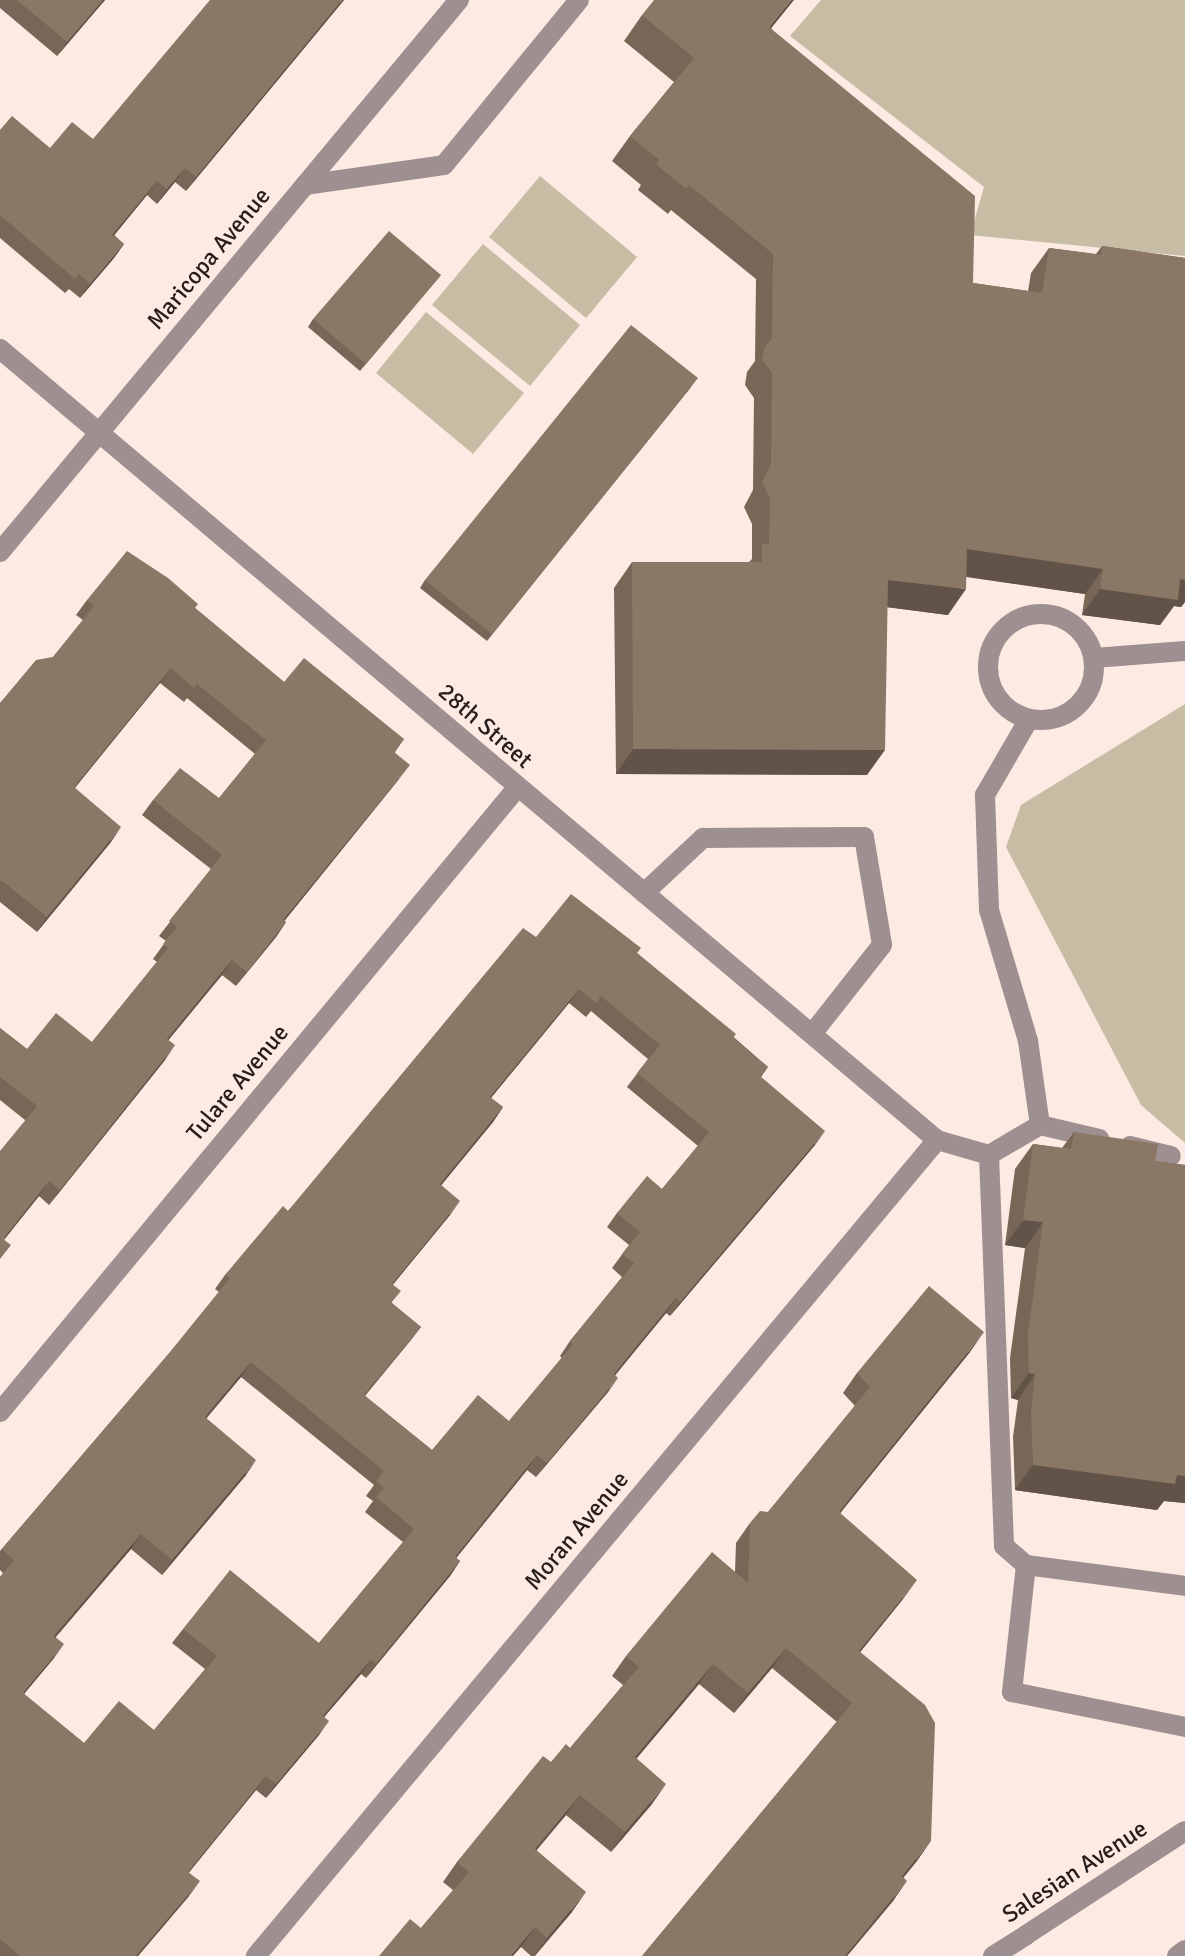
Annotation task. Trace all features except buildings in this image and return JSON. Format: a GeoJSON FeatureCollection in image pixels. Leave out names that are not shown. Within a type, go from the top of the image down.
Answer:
{"type":"FeatureCollection","features":[{"type":"Feature","properties":{"kind":"street","name":"Maricopa Avenue"},"geometry":{"type":"LineString","coordinates":[[0,552],[459,0]]}},
{"type":"Feature","properties":{"kind":"street"},"geometry":{"type":"LineString","coordinates":[[305,185],[444,165],[579,0]]}},
{"type":"Feature","properties":{"kind":"street","name":"28th Street"},"geometry":{"type":"LineString","coordinates":[[0,349],[937,1140]]}},
{"type":"Feature","properties":{"kind":"street"},"geometry":{"type":"LineString","coordinates":[[1033,614],[1063,619],[1086,639],[1094,658],[1093,679],[1084,697],[1069,712],[1049,719],[1029,719],[1010,710],[996,695],[988,675],[989,654],[998,636],[1013,621],[1033,614]]}},
{"type":"Feature","properties":{"kind":"street"},"geometry":{"type":"LineString","coordinates":[[1094,658],[1185,651]]}},
{"type":"Feature","properties":{"kind":"street"},"geometry":{"type":"LineString","coordinates":[[1029,719],[985,795],[989,910],[1028,1041],[1040,1125]]}},
{"type":"Feature","properties":{"kind":"street","name":"Tulare Avenue"},"geometry":{"type":"LineString","coordinates":[[0,1412],[517,788]]}},
{"type":"Feature","properties":{"kind":"street"},"geometry":{"type":"LineString","coordinates":[[644,893],[703,838],[864,837],[882,945],[812,1034]]}},
{"type":"Feature","properties":{"kind":"street"},"geometry":{"type":"LineString","coordinates":[[937,1140],[989,1155],[1040,1125],[1171,1156]]}},
{"type":"Feature","properties":{"kind":"street","name":"Moran Avenue"},"geometry":{"type":"LineString","coordinates":[[256,1956],[937,1140]]}},
{"type":"Feature","properties":{"kind":"street"},"geometry":{"type":"LineString","coordinates":[[989,1155],[1004,1546],[1026,1565],[1185,1586]]}},
{"type":"Feature","properties":{"kind":"street"},"geometry":{"type":"LineString","coordinates":[[1026,1565],[1012,1692],[1185,1727]]}},
{"type":"Feature","properties":{"kind":"street","name":"Salesian Avenue"},"geometry":{"type":"LineString","coordinates":[[993,1956],[1185,1831]]}},
{"type":"Feature","properties":{"kind":"street"},"geometry":{"type":"LineString","coordinates":[[1177,1956],[1185,1950]]}},
{"type":"Feature","properties":{"kind":"shaded area"},"geometry":{"type":"Polygon","coordinates":[[[821,0],[1185,0],[1185,256],[970,235],[984,187],[790,36],[821,0]]]}},
{"type":"Feature","properties":{"kind":"shaded area"},"geometry":{"type":"Polygon","coordinates":[[[540,176],[637,257],[586,318],[489,237],[540,176]]]}},
{"type":"Feature","properties":{"kind":"shaded area"},"geometry":{"type":"Polygon","coordinates":[[[483,244],[580,325],[530,386],[432,305],[483,244]]]}},
{"type":"Feature","properties":{"kind":"shaded area"},"geometry":{"type":"Polygon","coordinates":[[[426,312],[524,393],[473,454],[376,373],[426,312]]]}},
{"type":"Feature","properties":{"kind":"shaded area"},"geometry":{"type":"Polygon","coordinates":[[[1185,704],[1185,1143],[1141,1105],[1006,847],[1021,805],[1185,704]]]}}]}
